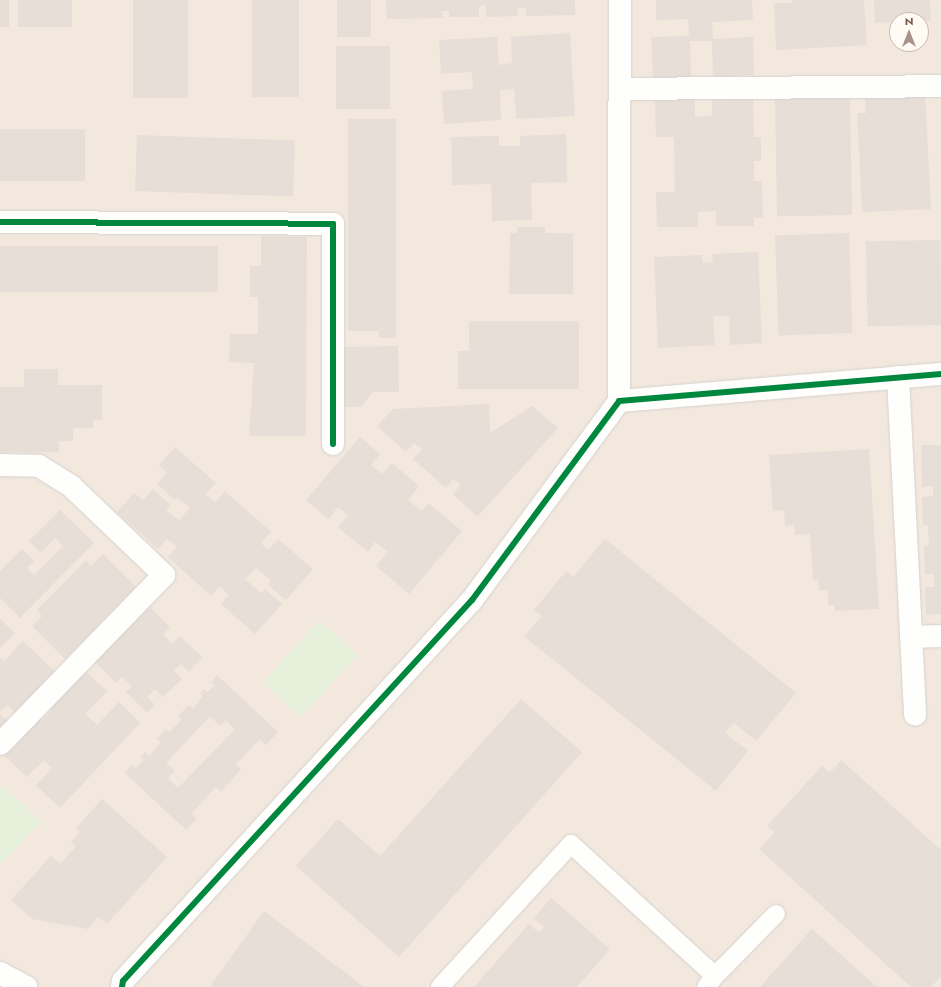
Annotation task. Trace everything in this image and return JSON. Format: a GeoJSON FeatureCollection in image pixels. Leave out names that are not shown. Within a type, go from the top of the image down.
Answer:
{"type":"FeatureCollection","features":[{"type":"Feature","properties":{"kind":"street"},"geometry":{"type":"LineString","coordinates":[[122,987],[123,981],[472,600],[619,401],[620,0]]}},
{"type":"Feature","properties":{"kind":"street"},"geometry":{"type":"LineString","coordinates":[[620,89],[941,86]]}},
{"type":"Feature","properties":{"kind":"street"},"geometry":{"type":"LineString","coordinates":[[0,222],[333,224],[333,444]]}},
{"type":"Feature","properties":{"kind":"street"},"geometry":{"type":"LineString","coordinates":[[619,401],[941,374]]}},
{"type":"Feature","properties":{"kind":"street"},"geometry":{"type":"LineString","coordinates":[[898,377],[915,715]]}},
{"type":"Feature","properties":{"kind":"street"},"geometry":{"type":"LineString","coordinates":[[0,465],[39,466],[71,486],[164,575],[0,744]]}},
{"type":"Feature","properties":{"kind":"street"},"geometry":{"type":"LineString","coordinates":[[911,637],[941,636]]}},
{"type":"Feature","properties":{"kind":"street"},"geometry":{"type":"LineString","coordinates":[[0,974],[26,987]]}},
{"type":"Feature","properties":{"kind":"lane"},"geometry":{"type":"LineString","coordinates":[[440,987],[571,844],[710,981],[776,914]]}},
{"type":"Feature","properties":{"kind":"shaded area"},"geometry":{"type":"Polygon","coordinates":[[[0,0],[941,0],[941,987],[0,987],[0,0]]]}},
{"type":"Feature","properties":{"kind":"green space"},"geometry":{"type":"Polygon","coordinates":[[[319,620],[358,655],[301,717],[263,682],[319,620]]]}},
{"type":"Feature","properties":{"kind":"green space"},"geometry":{"type":"Polygon","coordinates":[[[3,785],[41,822],[0,864],[0,788],[3,785]]]}},
{"type":"Feature","properties":{"kind":"building"},"geometry":{"type":"Polygon","coordinates":[[[0,0],[9,0],[9,27],[0,27],[0,0]]]}},
{"type":"Feature","properties":{"kind":"building"},"geometry":{"type":"Polygon","coordinates":[[[18,0],[72,0],[72,27],[18,27],[18,0]]]}},
{"type":"Feature","properties":{"kind":"building"},"geometry":{"type":"Polygon","coordinates":[[[133,0],[188,0],[188,98],[133,98],[133,0]]]}},
{"type":"Feature","properties":{"kind":"building"},"geometry":{"type":"Polygon","coordinates":[[[252,0],[299,0],[299,97],[252,97],[252,0]]]}},
{"type":"Feature","properties":{"kind":"building"},"geometry":{"type":"Polygon","coordinates":[[[337,0],[371,0],[371,37],[337,37],[337,0]]]}},
{"type":"Feature","properties":{"kind":"building"},"geometry":{"type":"Polygon","coordinates":[[[386,0],[575,0],[575,15],[526,16],[526,8],[517,8],[518,16],[486,17],[486,5],[479,6],[479,17],[449,17],[449,11],[442,11],[443,18],[387,19],[386,0]]]}},
{"type":"Feature","properties":{"kind":"building"},"geometry":{"type":"Polygon","coordinates":[[[656,0],[752,0],[753,20],[712,22],[713,39],[753,37],[754,75],[713,77],[712,41],[690,41],[691,77],[653,78],[651,37],[689,36],[688,19],[656,20],[656,0]]]}},
{"type":"Feature","properties":{"kind":"building"},"geometry":{"type":"Polygon","coordinates":[[[792,0],[864,0],[867,45],[776,50],[774,3],[792,3],[792,0]]]}},
{"type":"Feature","properties":{"kind":"building"},"geometry":{"type":"Polygon","coordinates":[[[874,0],[930,0],[931,21],[929,21],[929,12],[889,12],[889,22],[875,23],[874,0]]]}},
{"type":"Feature","properties":{"kind":"building"},"geometry":{"type":"Polygon","coordinates":[[[570,33],[575,116],[516,119],[514,89],[500,90],[501,120],[444,124],[442,91],[473,89],[472,72],[441,74],[439,40],[497,37],[499,65],[512,63],[511,37],[570,33]]]}},
{"type":"Feature","properties":{"kind":"building"},"geometry":{"type":"Polygon","coordinates":[[[336,46],[390,46],[390,109],[336,109],[336,46]]]}},
{"type":"Feature","properties":{"kind":"building"},"geometry":{"type":"Polygon","coordinates":[[[925,93],[931,209],[862,212],[857,113],[866,113],[865,97],[925,93]]]}},
{"type":"Feature","properties":{"kind":"building"},"geometry":{"type":"Polygon","coordinates":[[[850,97],[852,215],[777,216],[775,98],[850,97]]]}},
{"type":"Feature","properties":{"kind":"building"},"geometry":{"type":"Polygon","coordinates":[[[655,98],[695,98],[695,117],[712,116],[712,100],[753,99],[754,137],[761,137],[761,161],[754,161],[754,181],[762,181],[763,218],[754,218],[754,226],[716,226],[716,211],[698,212],[698,227],[657,227],[656,192],[675,192],[674,137],[656,137],[655,98]]]}},
{"type":"Feature","properties":{"kind":"building"},"geometry":{"type":"Polygon","coordinates":[[[348,119],[396,119],[396,338],[379,338],[379,331],[348,331],[348,119]]]}},
{"type":"Feature","properties":{"kind":"building"},"geometry":{"type":"Polygon","coordinates":[[[0,129],[85,129],[85,181],[0,181],[0,129]]]}},
{"type":"Feature","properties":{"kind":"building"},"geometry":{"type":"Polygon","coordinates":[[[566,134],[567,182],[531,183],[532,220],[492,221],[491,184],[452,185],[451,137],[499,136],[499,146],[520,146],[520,136],[566,134]]]}},
{"type":"Feature","properties":{"kind":"building"},"geometry":{"type":"Polygon","coordinates":[[[137,135],[295,141],[293,196],[135,191],[137,135]]]}},
{"type":"Feature","properties":{"kind":"building"},"geometry":{"type":"Polygon","coordinates":[[[517,227],[545,227],[545,233],[573,233],[573,294],[509,294],[510,233],[517,233],[517,227]]]}},
{"type":"Feature","properties":{"kind":"building"},"geometry":{"type":"Polygon","coordinates":[[[849,233],[852,333],[779,336],[775,236],[849,233]]]}},
{"type":"Feature","properties":{"kind":"building"},"geometry":{"type":"Polygon","coordinates":[[[261,236],[307,237],[306,436],[249,436],[254,363],[229,362],[230,334],[258,334],[258,297],[250,297],[250,266],[261,266],[261,236]]]}},
{"type":"Feature","properties":{"kind":"building"},"geometry":{"type":"Polygon","coordinates":[[[940,240],[941,325],[867,326],[866,241],[940,240]]]}},
{"type":"Feature","properties":{"kind":"building"},"geometry":{"type":"Polygon","coordinates":[[[0,246],[218,246],[218,292],[0,292],[0,246]]]}},
{"type":"Feature","properties":{"kind":"building"},"geometry":{"type":"Polygon","coordinates":[[[758,252],[762,343],[730,345],[729,316],[713,316],[715,345],[658,348],[654,257],[702,255],[703,263],[713,262],[712,254],[758,252]]]}},
{"type":"Feature","properties":{"kind":"building"},"geometry":{"type":"Polygon","coordinates":[[[469,321],[579,321],[579,389],[458,389],[458,351],[469,351],[469,321]]]}},
{"type":"Feature","properties":{"kind":"building"},"geometry":{"type":"Polygon","coordinates":[[[398,346],[399,392],[373,392],[361,407],[344,407],[343,347],[398,346]]]}},
{"type":"Feature","properties":{"kind":"building"},"geometry":{"type":"Polygon","coordinates":[[[24,369],[58,369],[58,385],[102,385],[102,420],[93,420],[93,428],[73,428],[73,441],[59,441],[59,452],[0,452],[0,387],[24,387],[24,369]]]}},
{"type":"Feature","properties":{"kind":"building"},"geometry":{"type":"Polygon","coordinates":[[[489,404],[490,433],[532,406],[558,428],[477,517],[453,494],[461,485],[453,479],[446,488],[413,459],[422,449],[414,443],[406,452],[377,426],[393,409],[489,404]]]}},
{"type":"Feature","properties":{"kind":"building"},"geometry":{"type":"Polygon","coordinates":[[[360,437],[380,454],[371,465],[382,474],[392,463],[419,486],[408,500],[422,511],[428,503],[462,531],[409,594],[376,566],[388,552],[375,542],[368,552],[338,527],[348,515],[338,507],[328,519],[306,500],[360,437]]]}},
{"type":"Feature","properties":{"kind":"building"},"geometry":{"type":"Polygon","coordinates":[[[921,445],[941,445],[941,614],[926,615],[925,587],[934,587],[934,574],[925,574],[924,546],[929,546],[928,525],[923,525],[922,497],[933,496],[933,486],[922,487],[921,445]]]}},
{"type":"Feature","properties":{"kind":"building"},"geometry":{"type":"Polygon","coordinates":[[[175,447],[216,483],[205,494],[215,502],[225,491],[271,532],[261,543],[268,550],[278,539],[313,569],[286,600],[268,585],[271,581],[256,568],[245,579],[261,593],[265,589],[282,604],[255,634],[221,604],[229,595],[220,586],[211,596],[168,557],[177,547],[167,539],[158,549],[117,512],[134,493],[143,500],[153,489],[170,505],[166,510],[179,520],[190,508],[177,497],[175,500],[157,484],[167,473],[159,465],[175,447]]]}},
{"type":"Feature","properties":{"kind":"building"},"geometry":{"type":"Polygon","coordinates":[[[869,449],[879,609],[835,611],[835,605],[828,605],[828,590],[819,590],[818,579],[813,580],[810,534],[795,535],[794,525],[785,526],[784,510],[773,511],[769,455],[869,449]]]}},
{"type":"Feature","properties":{"kind":"building"},"geometry":{"type":"Polygon","coordinates":[[[60,510],[94,543],[20,618],[0,598],[0,571],[22,549],[35,561],[27,568],[34,575],[63,546],[55,538],[41,553],[29,541],[60,510]]]}},
{"type":"Feature","properties":{"kind":"building"},"geometry":{"type":"Polygon","coordinates":[[[605,539],[796,693],[756,741],[734,723],[725,733],[748,751],[716,791],[524,636],[542,616],[534,610],[566,571],[573,577],[605,539]]]}},
{"type":"Feature","properties":{"kind":"building"},"geometry":{"type":"Polygon","coordinates":[[[103,554],[136,587],[65,659],[32,626],[42,616],[37,610],[86,560],[91,566],[103,554]]]}},
{"type":"Feature","properties":{"kind":"building"},"geometry":{"type":"Polygon","coordinates":[[[145,602],[170,627],[163,634],[172,644],[180,636],[202,657],[189,672],[181,664],[174,671],[182,679],[163,697],[155,689],[147,697],[155,705],[147,713],[126,692],[132,686],[122,677],[116,683],[90,657],[145,602]]]}},
{"type":"Feature","properties":{"kind":"building"},"geometry":{"type":"Polygon","coordinates":[[[0,619],[15,633],[0,648],[0,619]]]}},
{"type":"Feature","properties":{"kind":"building"},"geometry":{"type":"Polygon","coordinates":[[[23,641],[56,673],[17,714],[7,705],[0,711],[0,658],[4,661],[23,641]]]}},
{"type":"Feature","properties":{"kind":"building"},"geometry":{"type":"Polygon","coordinates":[[[82,668],[107,691],[85,714],[97,725],[119,702],[140,723],[60,808],[36,785],[52,768],[44,760],[27,777],[2,753],[37,716],[42,720],[52,710],[47,705],[82,668]]]}},
{"type":"Feature","properties":{"kind":"building"},"geometry":{"type":"Polygon","coordinates":[[[217,675],[278,732],[266,745],[260,739],[236,764],[241,769],[221,792],[216,787],[191,814],[197,819],[186,830],[125,773],[132,765],[136,768],[144,760],[141,757],[145,752],[149,756],[161,742],[157,739],[166,729],[170,732],[182,719],[178,716],[189,705],[193,708],[203,696],[200,693],[204,689],[207,692],[215,685],[211,682],[217,675]],[[210,716],[166,763],[175,771],[168,778],[178,788],[235,729],[226,720],[220,726],[210,716]]]}},
{"type":"Feature","properties":{"kind":"building"},"geometry":{"type":"Polygon","coordinates":[[[521,699],[582,752],[399,957],[296,866],[338,819],[380,856],[521,699]]]}},
{"type":"Feature","properties":{"kind":"building"},"geometry":{"type":"Polygon","coordinates":[[[0,714],[9,722],[0,731],[0,714]]]}},
{"type":"Feature","properties":{"kind":"building"},"geometry":{"type":"Polygon","coordinates":[[[841,760],[941,850],[941,976],[931,987],[911,987],[759,849],[775,832],[767,826],[822,766],[830,773],[841,760]]]}},
{"type":"Feature","properties":{"kind":"building"},"geometry":{"type":"Polygon","coordinates":[[[102,799],[167,857],[107,924],[98,917],[88,929],[32,919],[11,900],[51,856],[60,864],[76,847],[71,842],[80,832],[76,828],[102,799]]]}},
{"type":"Feature","properties":{"kind":"building"},"geometry":{"type":"Polygon","coordinates":[[[551,898],[610,949],[577,987],[474,987],[529,924],[539,933],[544,927],[534,918],[551,898]]]}},
{"type":"Feature","properties":{"kind":"building"},"geometry":{"type":"Polygon","coordinates":[[[264,911],[364,987],[214,987],[211,985],[264,911]]]}},
{"type":"Feature","properties":{"kind":"building"},"geometry":{"type":"Polygon","coordinates":[[[812,929],[877,987],[760,987],[812,929]]]}},
{"type":"Feature","properties":{"kind":"cycle path"},"geometry":{"type":"LineString","coordinates":[[0,222],[333,224],[333,444]]}},
{"type":"Feature","properties":{"kind":"cycle path"},"geometry":{"type":"LineString","coordinates":[[122,987],[123,981],[472,600],[619,401],[941,374]]}}]}
